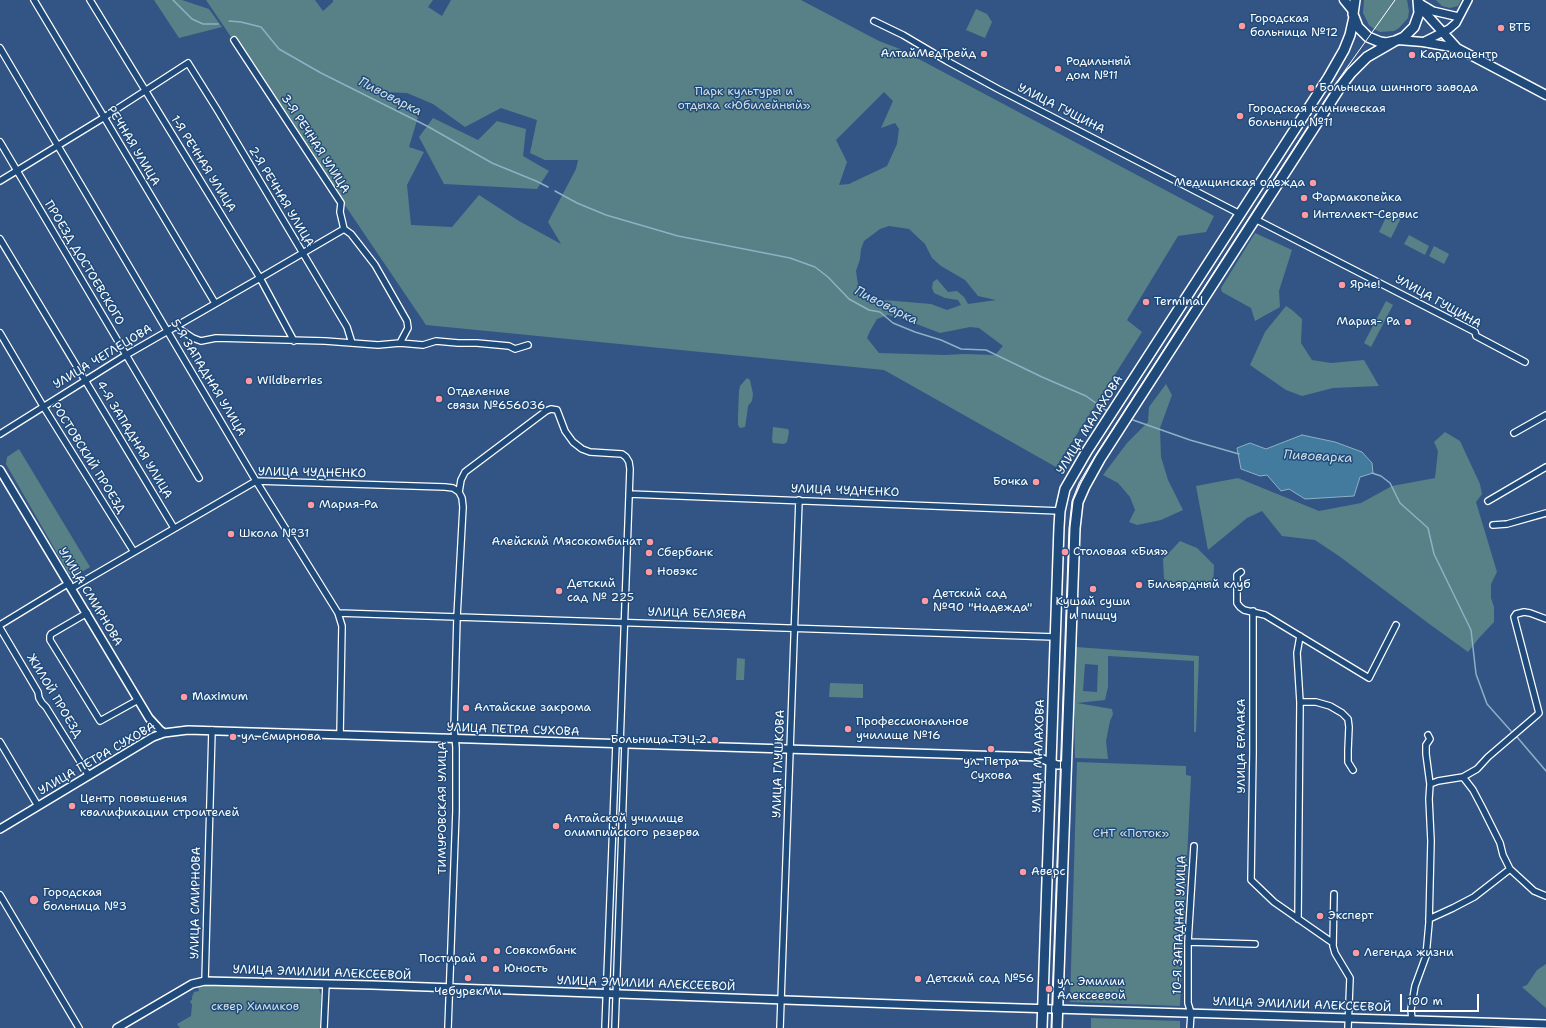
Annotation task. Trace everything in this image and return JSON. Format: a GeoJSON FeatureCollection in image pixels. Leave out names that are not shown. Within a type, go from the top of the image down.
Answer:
{"type":"FeatureCollection","features":[{"type":"Feature","properties":{"kind":"main road"},"geometry":{"type":"LineString","coordinates":[[1344,0],[1353,14],[1358,27],[1368,37],[1380,42],[1423,42],[1457,48]]}},
{"type":"Feature","properties":{"kind":"main road","name":"УЛИЦА МАЛАХОВА"},"geometry":{"type":"LineString","coordinates":[[1042,1028],[1050,762],[1060,511],[1065,490],[1087,451],[1337,61],[1350,36],[1354,0]]}},
{"type":"Feature","properties":{"kind":"main road"},"geometry":{"type":"LineString","coordinates":[[1418,3],[1442,33],[1457,48],[1546,95]]}},
{"type":"Feature","properties":{"kind":"main road"},"geometry":{"type":"LineString","coordinates":[[1057,1028],[1075,528],[1078,502],[1084,486],[1100,459],[1350,73],[1367,57],[1410,32],[1414,27],[1419,13],[1418,3]]}},
{"type":"Feature","properties":{"kind":"street","name":"РЕЧНАЯ УЛИЦА"},"geometry":{"type":"LineString","coordinates":[[34,0],[103,118],[215,303]]}},
{"type":"Feature","properties":{"kind":"street","name":"1-Я РЕЧНАЯ УЛИЦА"},"geometry":{"type":"LineString","coordinates":[[90,0],[144,91],[260,278],[294,341]]}},
{"type":"Feature","properties":{"kind":"street"},"geometry":{"type":"LineString","coordinates":[[1423,42],[1449,29],[1459,17],[1468,0]]}},
{"type":"Feature","properties":{"kind":"street"},"geometry":{"type":"LineString","coordinates":[[1418,3],[1433,11],[1459,17]]}},
{"type":"Feature","properties":{"kind":"street","name":"УЛИЦА ГУЩИНА"},"geometry":{"type":"LineString","coordinates":[[874,21],[998,89],[1240,214]]}},
{"type":"Feature","properties":{"kind":"street","name":"3-Я РЕЧНАЯ УЛИЦА"},"geometry":{"type":"LineString","coordinates":[[234,40],[341,203],[340,212],[344,228]]}},
{"type":"Feature","properties":{"kind":"street","name":"5-Я ЗАПАДНАЯ УЛИЦА"},"geometry":{"type":"LineString","coordinates":[[0,48],[256,481],[338,613],[342,626],[340,735]]}},
{"type":"Feature","properties":{"kind":"street","name":"2-Я РЕЧНАЯ УЛИЦА"},"geometry":{"type":"LineString","coordinates":[[144,91],[188,63],[347,327],[352,343]]}},
{"type":"Feature","properties":{"kind":"street"},"geometry":{"type":"LineString","coordinates":[[0,180],[59,146],[144,91]]}},
{"type":"Feature","properties":{"kind":"street","name":"ПРОЕЗД ДОСТОЕВСКОГО"},"geometry":{"type":"LineString","coordinates":[[0,142],[199,478]]}},
{"type":"Feature","properties":{"kind":"street","name":"УЛИЦА ГУЩИНА"},"geometry":{"type":"LineString","coordinates":[[1255,219],[1475,332],[1476,336],[1524,362]]}},
{"type":"Feature","properties":{"kind":"street"},"geometry":{"type":"LineString","coordinates":[[344,228],[351,234],[375,265],[407,321],[408,328],[400,343]]}},
{"type":"Feature","properties":{"kind":"street","name":"УЛИЦА ЧЕГЛЕЦОВА"},"geometry":{"type":"LineString","coordinates":[[0,434],[126,355],[344,228]]}},
{"type":"Feature","properties":{"kind":"street","name":"4-Я ЗАПАДНАЯ УЛИЦА"},"geometry":{"type":"LineString","coordinates":[[0,239],[174,528]]}},
{"type":"Feature","properties":{"kind":"street"},"geometry":{"type":"LineString","coordinates":[[175,326],[193,338],[201,341],[216,338],[378,345],[400,343],[423,345],[436,341],[509,346],[515,350],[528,345]]}},
{"type":"Feature","properties":{"kind":"street","name":"РОСТОВСКИЙ ПРОЕЗД"},"geometry":{"type":"LineString","coordinates":[[0,333],[43,406],[134,552]]}},
{"type":"Feature","properties":{"kind":"street"},"geometry":{"type":"LineString","coordinates":[[459,492],[461,480],[465,472],[546,411],[551,409],[557,410],[565,431],[573,442],[582,449],[590,452],[622,454],[629,462],[630,470],[620,744],[605,1028]]}},
{"type":"Feature","properties":{"kind":"street"},"geometry":{"type":"LineString","coordinates":[[1514,433],[1546,415]]}},
{"type":"Feature","properties":{"kind":"street"},"geometry":{"type":"LineString","coordinates":[[1488,501],[1546,467]]}},
{"type":"Feature","properties":{"kind":"street","name":"УЛИЦА СМИРНОВА"},"geometry":{"type":"LineString","coordinates":[[0,470],[149,718],[164,733]]}},
{"type":"Feature","properties":{"kind":"street","name":"УЛИЦА ЧУДНЕНКО"},"geometry":{"type":"LineString","coordinates":[[0,626],[70,585],[134,552],[256,481],[445,487],[453,488],[459,492]]}},
{"type":"Feature","properties":{"kind":"street","name":"ТИМУРОВСКАЯ УЛИЦА"},"geometry":{"type":"LineString","coordinates":[[448,1028],[456,811],[456,747],[454,739],[457,617],[463,507],[462,498],[459,492]]}},
{"type":"Feature","properties":{"kind":"street","name":"УЛИЦА ЧУДНЕНКО"},"geometry":{"type":"LineString","coordinates":[[629,494],[1060,511]]}},
{"type":"Feature","properties":{"kind":"street","name":"УЛИЦА ГЛУШКОВА"},"geometry":{"type":"LineString","coordinates":[[780,1028],[799,500]]}},
{"type":"Feature","properties":{"kind":"street"},"geometry":{"type":"LineString","coordinates":[[1493,525],[1507,524],[1546,513]]}},
{"type":"Feature","properties":{"kind":"street"},"geometry":{"type":"LineString","coordinates":[[1241,572],[1237,575],[1237,603],[1244,610],[1266,615],[1369,678],[1396,625]]}},
{"type":"Feature","properties":{"kind":"street","name":"УЛИЦА ЕРМАКА"},"geometry":{"type":"LineString","coordinates":[[1253,612],[1251,880],[1274,902],[1298,919]]}},
{"type":"Feature","properties":{"kind":"street"},"geometry":{"type":"LineString","coordinates":[[1430,784],[1438,781],[1463,778],[1477,768],[1539,713],[1514,617],[1516,614],[1524,612],[1546,619]]}},
{"type":"Feature","properties":{"kind":"street"},"geometry":{"type":"LineString","coordinates":[[87,613],[51,634],[50,640],[100,721],[138,700]]}},
{"type":"Feature","properties":{"kind":"street","name":"УЛИЦА БЕЛЯЕВА"},"geometry":{"type":"LineString","coordinates":[[338,613],[1055,637]]}},
{"type":"Feature","properties":{"kind":"street","name":"ЖИЛОЙ ПРОЕЗД"},"geometry":{"type":"LineString","coordinates":[[0,626],[38,692],[39,698],[89,776]]}},
{"type":"Feature","properties":{"kind":"street"},"geometry":{"type":"LineString","coordinates":[[1300,636],[1297,653],[1300,702],[1298,919],[1334,942]]}},
{"type":"Feature","properties":{"kind":"street"},"geometry":{"type":"LineString","coordinates":[[1300,702],[1316,702],[1330,706],[1342,713],[1348,719],[1348,762],[1353,770]]}},
{"type":"Feature","properties":{"kind":"street","name":"УЛИЦА ПЕТРА СУХОВА"},"geometry":{"type":"LineString","coordinates":[[0,829],[153,737],[164,733],[188,730],[1038,758],[1057,765],[1066,765]]}},
{"type":"Feature","properties":{"kind":"street","name":"УЛИЦА СМИРНОВА"},"geometry":{"type":"LineString","coordinates":[[205,981],[212,730]]}},
{"type":"Feature","properties":{"kind":"street"},"geometry":{"type":"LineString","coordinates":[[1412,1020],[1415,986],[1426,956],[1429,919],[1430,784],[1426,754],[1426,745],[1430,739],[1428,735]]}},
{"type":"Feature","properties":{"kind":"street"},"geometry":{"type":"LineString","coordinates":[[0,742],[38,806]]}},
{"type":"Feature","properties":{"kind":"street"},"geometry":{"type":"LineString","coordinates":[[615,1028],[617,994],[620,744]]}},
{"type":"Feature","properties":{"kind":"street"},"geometry":{"type":"LineString","coordinates":[[1463,778],[1473,790],[1482,806],[1510,869],[1534,891],[1546,896]]}},
{"type":"Feature","properties":{"kind":"street","name":"10-Я ЗАПАДНАЯ УЛИЦА"},"geometry":{"type":"LineString","coordinates":[[1190,1028],[1191,1013],[1188,1003],[1188,942],[1194,846]]}},
{"type":"Feature","properties":{"kind":"street"},"geometry":{"type":"LineString","coordinates":[[1429,919],[1474,897],[1510,869]]}},
{"type":"Feature","properties":{"kind":"street"},"geometry":{"type":"LineString","coordinates":[[1334,894],[1335,953],[1350,978],[1348,1028]]}},
{"type":"Feature","properties":{"kind":"street"},"geometry":{"type":"LineString","coordinates":[[0,895],[79,1028]]}},
{"type":"Feature","properties":{"kind":"street"},"geometry":{"type":"LineString","coordinates":[[1188,942],[1255,944]]}},
{"type":"Feature","properties":{"kind":"street","name":"УЛИЦА ЭМИЛИИ АЛЕКСЕЕВОЙ"},"geometry":{"type":"LineString","coordinates":[[117,1028],[192,984],[205,981],[450,988],[1058,1010],[1348,1017],[1546,1024]]}},
{"type":"Feature","properties":{"kind":"street"},"geometry":{"type":"LineString","coordinates":[[324,1028],[326,984]]}},
{"type":"Feature","properties":{"kind":"green space"},"geometry":{"type":"Polygon","coordinates":[[[154,0],[182,0],[209,9],[222,27],[179,38],[154,0]]]}},
{"type":"Feature","properties":{"kind":"green space","name":"Парк культуры и отдыха «Юбилейный»"},"geometry":{"type":"Polygon","coordinates":[[[206,0],[315,0],[323,11],[333,2],[333,0],[433,0],[428,7],[442,16],[451,0],[801,0],[879,41],[900,49],[1214,216],[1206,232],[1178,236],[1127,320],[1142,332],[1056,467],[884,370],[426,325],[206,0]],[[382,92],[418,117],[409,147],[424,152],[407,185],[411,225],[452,227],[479,195],[519,221],[561,244],[548,222],[576,169],[578,160],[545,160],[530,153],[537,120],[501,108],[465,127],[433,104],[407,93],[382,92]],[[884,92],[836,140],[847,162],[839,185],[849,184],[887,166],[897,144],[899,129],[895,123],[881,128],[893,101],[884,92]],[[889,226],[880,229],[864,241],[861,249],[860,259],[856,271],[860,298],[931,304],[947,310],[961,305],[958,300],[945,298],[934,293],[932,288],[933,282],[937,279],[948,292],[957,291],[964,297],[968,304],[996,300],[978,296],[965,280],[941,266],[932,258],[925,244],[909,229],[889,226]],[[888,315],[877,319],[867,338],[879,353],[995,355],[1003,346],[979,328],[970,327],[940,333],[888,315]]]}},
{"type":"Feature","properties":{"kind":"green space"},"geometry":{"type":"Polygon","coordinates":[[[1364,0],[1407,0],[1409,11],[1408,18],[1399,28],[1394,31],[1380,32],[1369,25],[1363,13],[1364,0]]]}},
{"type":"Feature","properties":{"kind":"green space"},"geometry":{"type":"Polygon","coordinates":[[[1436,0],[1461,0],[1458,6],[1450,8],[1442,6],[1436,0]]]}},
{"type":"Feature","properties":{"kind":"green space"},"geometry":{"type":"Polygon","coordinates":[[[976,9],[987,14],[992,22],[985,38],[966,30],[976,9]]]}},
{"type":"Feature","properties":{"kind":"green space"},"geometry":{"type":"Polygon","coordinates":[[[433,118],[478,140],[497,121],[526,129],[523,156],[549,171],[537,189],[444,184],[419,137],[433,118]]]}},
{"type":"Feature","properties":{"kind":"green space"},"geometry":{"type":"Polygon","coordinates":[[[1389,211],[1401,218],[1391,238],[1379,232],[1389,211]]]}},
{"type":"Feature","properties":{"kind":"green space"},"geometry":{"type":"Polygon","coordinates":[[[1255,233],[1292,250],[1279,291],[1280,307],[1255,321],[1251,308],[1222,292],[1221,288],[1255,233]]]}},
{"type":"Feature","properties":{"kind":"green space"},"geometry":{"type":"Polygon","coordinates":[[[1409,235],[1429,246],[1425,255],[1404,244],[1409,235]]]}},
{"type":"Feature","properties":{"kind":"green space"},"geometry":{"type":"Polygon","coordinates":[[[1434,246],[1449,254],[1444,264],[1429,256],[1434,246]]]}},
{"type":"Feature","properties":{"kind":"green space"},"geometry":{"type":"Polygon","coordinates":[[[1386,301],[1393,305],[1371,347],[1364,343],[1386,301]]]}},
{"type":"Feature","properties":{"kind":"green space"},"geometry":{"type":"Polygon","coordinates":[[[1286,306],[1302,319],[1301,343],[1312,360],[1331,363],[1364,360],[1379,386],[1333,388],[1302,396],[1286,390],[1250,365],[1265,332],[1286,306]]]}},
{"type":"Feature","properties":{"kind":"green space"},"geometry":{"type":"Polygon","coordinates":[[[747,378],[750,380],[753,394],[752,401],[748,406],[745,427],[740,428],[738,425],[739,391],[740,386],[747,378]]]}},
{"type":"Feature","properties":{"kind":"green space"},"geometry":{"type":"Polygon","coordinates":[[[1166,384],[1172,395],[1160,428],[1161,457],[1168,480],[1183,510],[1161,520],[1137,525],[1129,522],[1135,510],[1130,497],[1118,483],[1103,475],[1127,443],[1148,422],[1149,407],[1166,384]]]}},
{"type":"Feature","properties":{"kind":"green space"},"geometry":{"type":"Polygon","coordinates":[[[773,427],[788,429],[789,432],[787,442],[784,444],[773,443],[773,427]]]}},
{"type":"Feature","properties":{"kind":"green space"},"geometry":{"type":"Polygon","coordinates":[[[1445,432],[1460,441],[1480,484],[1482,494],[1476,502],[1497,572],[1491,584],[1494,622],[1468,652],[1339,556],[1315,540],[1282,536],[1262,511],[1247,518],[1208,550],[1196,486],[1238,478],[1319,511],[1361,503],[1392,486],[1435,478],[1438,451],[1434,442],[1445,432]]]}},
{"type":"Feature","properties":{"kind":"green space"},"geometry":{"type":"Polygon","coordinates":[[[19,449],[90,567],[75,576],[69,574],[6,464],[7,457],[19,449]]]}},
{"type":"Feature","properties":{"kind":"green space"},"geometry":{"type":"Polygon","coordinates":[[[1180,541],[1197,548],[1214,565],[1213,589],[1182,588],[1164,579],[1163,559],[1180,541]]]}},
{"type":"Feature","properties":{"kind":"green space"},"geometry":{"type":"Polygon","coordinates":[[[1076,647],[1199,656],[1196,732],[1194,732],[1194,661],[1108,656],[1108,687],[1105,700],[1077,703],[1112,709],[1113,714],[1106,741],[1108,759],[1075,758],[1074,698],[1076,647]],[[1085,664],[1083,691],[1097,692],[1098,665],[1085,664]]]}},
{"type":"Feature","properties":{"kind":"green space"},"geometry":{"type":"Polygon","coordinates":[[[737,658],[745,659],[744,680],[736,680],[737,658]]]}},
{"type":"Feature","properties":{"kind":"green space"},"geometry":{"type":"Polygon","coordinates":[[[830,683],[863,684],[863,698],[829,697],[830,683]]]}},
{"type":"Feature","properties":{"kind":"green space","name":"СНТ «Поток»"},"geometry":{"type":"Polygon","coordinates":[[[1077,762],[1186,766],[1186,775],[1191,776],[1180,1006],[1070,1002],[1077,762]]]}},
{"type":"Feature","properties":{"kind":"green space"},"geometry":{"type":"Polygon","coordinates":[[[1546,964],[1546,1008],[1522,987],[1527,985],[1537,970],[1546,964]]]}},
{"type":"Feature","properties":{"kind":"green space","name":"сквер Химиков"},"geometry":{"type":"Polygon","coordinates":[[[204,985],[319,989],[321,995],[320,1028],[180,1028],[177,1024],[191,1016],[192,1005],[190,1001],[192,1000],[194,992],[199,991],[198,987],[204,985]]]}},
{"type":"Feature","properties":{"kind":"green space"},"geometry":{"type":"Polygon","coordinates":[[[1091,1018],[1180,1021],[1180,1028],[1091,1028],[1091,1018]]]}},
{"type":"Feature","properties":{"kind":"water"},"geometry":{"type":"Polygon","coordinates":[[[1302,435],[1335,442],[1362,452],[1372,463],[1373,473],[1360,477],[1354,496],[1305,499],[1289,489],[1281,491],[1267,475],[1260,476],[1241,469],[1237,448],[1250,443],[1266,449],[1302,435]]]}},
{"type":"Feature","properties":{"kind":"waterway","name":"Пивоварка"},"geometry":{"type":"LineString","coordinates":[[173,0],[192,19],[203,24],[218,24]]}},
{"type":"Feature","properties":{"kind":"waterway","name":"Пивоварка"},"geometry":{"type":"LineString","coordinates":[[229,21],[241,22],[261,27],[279,49],[321,73],[427,126],[492,163],[548,187]]}},
{"type":"Feature","properties":{"kind":"waterway","name":"Пивоварка"},"geometry":{"type":"LineString","coordinates":[[555,191],[577,203],[606,215],[678,236],[790,258],[815,267],[828,277],[849,299],[869,310],[880,312],[893,323],[941,340],[961,349],[986,350],[1086,396],[1108,411]]}},
{"type":"Feature","properties":{"kind":"waterway","name":"Пивоварка"},"geometry":{"type":"LineString","coordinates":[[1133,420],[1190,440],[1239,454]]}},
{"type":"Feature","properties":{"kind":"waterway","name":"Пивоварка"},"geometry":{"type":"LineString","coordinates":[[1372,473],[1381,476],[1390,483],[1400,503],[1428,528],[1434,554],[1471,630],[1476,674],[1487,704],[1511,731]]}},
{"type":"Feature","properties":{"kind":"waterway","name":"Пивоварка"},"geometry":{"type":"LineString","coordinates":[[1517,737],[1546,771]]}},
{"type":"Feature","properties":{"kind":"tram line"},"geometry":{"type":"LineString","coordinates":[[1051,1028],[1069,528],[1072,501],[1079,483],[1095,456],[1336,83],[1395,0]]}},
{"type":"Feature","properties":{"kind":"place","name":"Городская больница №12"},"geometry":{"type":"Point","coordinates":[1242,26]}},
{"type":"Feature","properties":{"kind":"place","name":"ВТБ"},"geometry":{"type":"Point","coordinates":[1501,28]}},
{"type":"Feature","properties":{"kind":"place","name":"АлтайМедТрейд"},"geometry":{"type":"Point","coordinates":[984,54]}},
{"type":"Feature","properties":{"kind":"place","name":"Кардиоцентр"},"geometry":{"type":"Point","coordinates":[1412,55]}},
{"type":"Feature","properties":{"kind":"place","name":"Родильный дом №11"},"geometry":{"type":"Point","coordinates":[1058,69]}},
{"type":"Feature","properties":{"kind":"place","name":"Больница шинного завода"},"geometry":{"type":"Point","coordinates":[1311,88]}},
{"type":"Feature","properties":{"kind":"place","name":"Городская клиническая больница №11"},"geometry":{"type":"Point","coordinates":[1240,116]}},
{"type":"Feature","properties":{"kind":"place","name":"Медицинская одежда"},"geometry":{"type":"Point","coordinates":[1313,183]}},
{"type":"Feature","properties":{"kind":"place","name":"Фармакопейка"},"geometry":{"type":"Point","coordinates":[1304,198]}},
{"type":"Feature","properties":{"kind":"place","name":"Интеллект-Сервис"},"geometry":{"type":"Point","coordinates":[1305,215]}},
{"type":"Feature","properties":{"kind":"place","name":"Ярче!"},"geometry":{"type":"Point","coordinates":[1342,285]}},
{"type":"Feature","properties":{"kind":"place","name":"Terminal"},"geometry":{"type":"Point","coordinates":[1146,302]}},
{"type":"Feature","properties":{"kind":"place","name":"Мария- Ра"},"geometry":{"type":"Point","coordinates":[1408,322]}},
{"type":"Feature","properties":{"kind":"place","name":"Wildberries"},"geometry":{"type":"Point","coordinates":[249,381]}},
{"type":"Feature","properties":{"kind":"place","name":"Отделение связи №656036"},"geometry":{"type":"Point","coordinates":[439,399]}},
{"type":"Feature","properties":{"kind":"place","name":"Бочка"},"geometry":{"type":"Point","coordinates":[1036,482]}},
{"type":"Feature","properties":{"kind":"place","name":"Мария-Ра"},"geometry":{"type":"Point","coordinates":[311,505]}},
{"type":"Feature","properties":{"kind":"place","name":"Школа №31"},"geometry":{"type":"Point","coordinates":[231,534]}},
{"type":"Feature","properties":{"kind":"place","name":"Алейский Мясокомбинат"},"geometry":{"type":"Point","coordinates":[650,542]}},
{"type":"Feature","properties":{"kind":"place","name":"Столовая «Бия»"},"geometry":{"type":"Point","coordinates":[1065,552]}},
{"type":"Feature","properties":{"kind":"place","name":"Сбербанк"},"geometry":{"type":"Point","coordinates":[649,553]}},
{"type":"Feature","properties":{"kind":"place","name":"Новэкс"},"geometry":{"type":"Point","coordinates":[649,572]}},
{"type":"Feature","properties":{"kind":"place","name":"Бильярдный клуб"},"geometry":{"type":"Point","coordinates":[1139,585]}},
{"type":"Feature","properties":{"kind":"place","name":"Кушай суши и пиццу"},"geometry":{"type":"Point","coordinates":[1093,589]}},
{"type":"Feature","properties":{"kind":"place","name":"Детский сад № 225"},"geometry":{"type":"Point","coordinates":[559,591]}},
{"type":"Feature","properties":{"kind":"place","name":"Детский сад №90 \"Надежда\""},"geometry":{"type":"Point","coordinates":[925,601]}},
{"type":"Feature","properties":{"kind":"place","name":"Maximum"},"geometry":{"type":"Point","coordinates":[184,697]}},
{"type":"Feature","properties":{"kind":"place","name":"Алтайские закрома"},"geometry":{"type":"Point","coordinates":[466,708]}},
{"type":"Feature","properties":{"kind":"place","name":"Профессиональное училище №16"},"geometry":{"type":"Point","coordinates":[848,729]}},
{"type":"Feature","properties":{"kind":"place","name":"ул. Смирнова"},"geometry":{"type":"Point","coordinates":[233,737]}},
{"type":"Feature","properties":{"kind":"place","name":"Больница ТЭЦ-2"},"geometry":{"type":"Point","coordinates":[715,740]}},
{"type":"Feature","properties":{"kind":"place","name":"ул. Петра Сухова"},"geometry":{"type":"Point","coordinates":[991,749]}},
{"type":"Feature","properties":{"kind":"place","name":"Центр повышения квалификации строителей"},"geometry":{"type":"Point","coordinates":[72,806]}},
{"type":"Feature","properties":{"kind":"place","name":"Алтайской училище олимпийского резерва"},"geometry":{"type":"Point","coordinates":[556,826]}},
{"type":"Feature","properties":{"kind":"place","name":"Аверс"},"geometry":{"type":"Point","coordinates":[1023,872]}},
{"type":"Feature","properties":{"kind":"place","name":"Городская больница №3"},"geometry":{"type":"Point","coordinates":[34,900]}},
{"type":"Feature","properties":{"kind":"place","name":"Эксперт"},"geometry":{"type":"Point","coordinates":[1320,916]}},
{"type":"Feature","properties":{"kind":"place","name":"Совкомбанк"},"geometry":{"type":"Point","coordinates":[497,951]}},
{"type":"Feature","properties":{"kind":"place","name":"Легенда жизни"},"geometry":{"type":"Point","coordinates":[1356,953]}},
{"type":"Feature","properties":{"kind":"place","name":"Постирай"},"geometry":{"type":"Point","coordinates":[484,959]}},
{"type":"Feature","properties":{"kind":"place","name":"Юность"},"geometry":{"type":"Point","coordinates":[496,969]}},
{"type":"Feature","properties":{"kind":"place","name":"ЧебурекМи"},"geometry":{"type":"Point","coordinates":[468,978]}},
{"type":"Feature","properties":{"kind":"place","name":"Детский сад №56"},"geometry":{"type":"Point","coordinates":[918,979]}},
{"type":"Feature","properties":{"kind":"place","name":"ул. Эмилии Алексеевой"},"geometry":{"type":"Point","coordinates":[1049,989]}}]}
